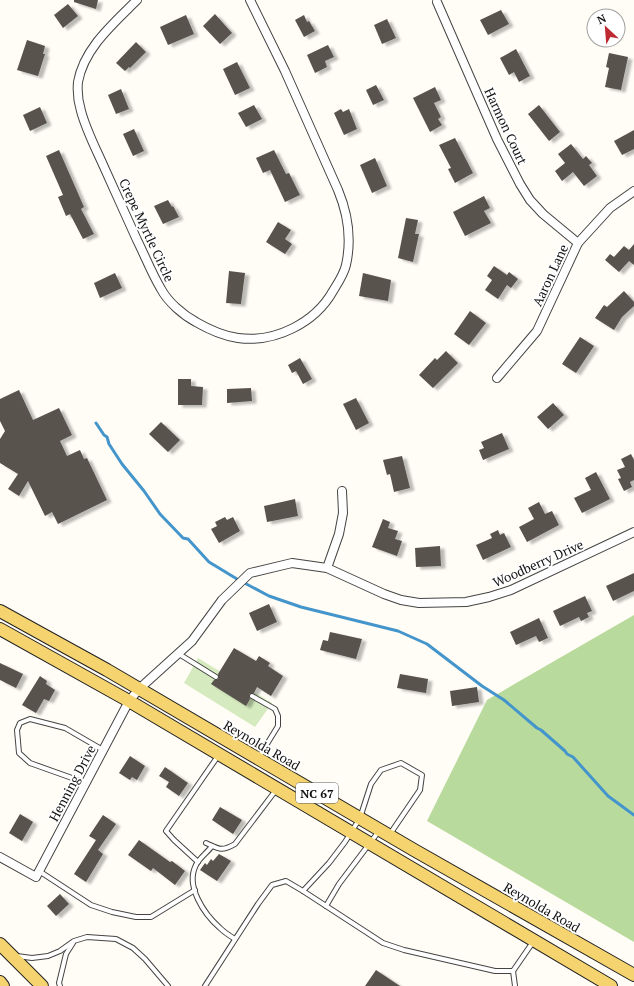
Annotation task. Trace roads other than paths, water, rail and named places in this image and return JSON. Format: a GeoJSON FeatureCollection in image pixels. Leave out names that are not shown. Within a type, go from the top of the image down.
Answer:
{"type":"FeatureCollection","features":[{"type":"Feature","properties":{"kind":"main road","name":"Reynolda Road"},"geometry":{"type":"LineString","coordinates":[[0,611],[139,689],[634,975]]}},
{"type":"Feature","properties":{"kind":"main road","name":"NC 67"},"geometry":{"type":"LineString","coordinates":[[0,629],[129,701],[612,986]]}},
{"type":"Feature","properties":{"kind":"main road"},"geometry":{"type":"LineString","coordinates":[[0,944],[42,986]]}},
{"type":"Feature","properties":{"kind":"main road"},"geometry":{"type":"LineString","coordinates":[[0,982],[3,986]]}},
{"type":"Feature","properties":{"kind":"street","name":"Crepe Myrtle Circle"},"geometry":{"type":"LineString","coordinates":[[137,0],[96,43],[82,67],[78,80],[78,98],[81,112],[112,185],[161,290],[195,322],[229,336],[238,338],[252,338],[270,336],[297,327],[322,306],[331,295],[346,267],[349,234],[345,207],[338,190],[285,71],[250,0]]}},
{"type":"Feature","properties":{"kind":"street","name":"Harmon Court"},"geometry":{"type":"LineString","coordinates":[[437,2],[497,138],[520,184],[530,200],[542,214],[578,243]]}},
{"type":"Feature","properties":{"kind":"street","name":"Aaron Lane"},"geometry":{"type":"LineString","coordinates":[[497,378],[536,331],[578,243],[610,208],[634,191]]}},
{"type":"Feature","properties":{"kind":"street"},"geometry":{"type":"LineString","coordinates":[[328,568],[342,520],[342,491]]}},
{"type":"Feature","properties":{"kind":"street","name":"Woodberry Drive"},"geometry":{"type":"LineString","coordinates":[[129,701],[139,689],[192,641],[222,600],[250,573],[292,563],[328,568],[384,594],[401,600],[419,603],[466,602],[511,590],[634,532]]}},
{"type":"Feature","properties":{"kind":"street","name":"Henning Drive"},"geometry":{"type":"LineString","coordinates":[[38,874],[129,701]]}},
{"type":"Feature","properties":{"kind":"street"},"geometry":{"type":"LineString","coordinates":[[0,857],[38,874]]}},
{"type":"Feature","properties":{"kind":"lane"},"geometry":{"type":"LineString","coordinates":[[178,654],[216,677]]}},
{"type":"Feature","properties":{"kind":"lane"},"geometry":{"type":"LineString","coordinates":[[252,696],[275,709],[279,722],[258,759]]}},
{"type":"Feature","properties":{"kind":"lane"},"geometry":{"type":"LineString","coordinates":[[86,783],[30,763],[19,753],[17,730],[20,723],[30,719],[65,728],[104,750]]}},
{"type":"Feature","properties":{"kind":"lane"},"geometry":{"type":"LineString","coordinates":[[198,862],[166,831],[219,754]]}},
{"type":"Feature","properties":{"kind":"lane"},"geometry":{"type":"LineString","coordinates":[[303,891],[329,863],[351,832],[360,818],[371,784],[381,770],[401,763],[422,775],[420,790],[385,832],[370,843],[339,884],[326,906]]}},
{"type":"Feature","properties":{"kind":"lane"},"geometry":{"type":"LineString","coordinates":[[206,843],[220,850],[226,849],[235,844],[277,788]]}},
{"type":"Feature","properties":{"kind":"lane"},"geometry":{"type":"LineString","coordinates":[[212,846],[198,862],[193,872],[193,885],[208,916],[220,929],[235,939]]}},
{"type":"Feature","properties":{"kind":"lane"},"geometry":{"type":"LineString","coordinates":[[38,874],[91,904],[112,912],[136,917],[151,917],[195,890]]}},
{"type":"Feature","properties":{"kind":"lane"},"geometry":{"type":"LineString","coordinates":[[205,986],[272,885],[286,881],[383,943],[404,950],[488,969],[513,971]]}},
{"type":"Feature","properties":{"kind":"lane"},"geometry":{"type":"LineString","coordinates":[[11,955],[32,958],[48,956],[60,951],[74,941],[86,937],[116,939],[133,948],[168,986]]}},
{"type":"Feature","properties":{"kind":"lane"},"geometry":{"type":"LineString","coordinates":[[515,986],[513,971],[534,940]]}},
{"type":"Feature","properties":{"kind":"lane"},"geometry":{"type":"LineString","coordinates":[[60,986],[59,983],[66,954],[74,941]]}},
{"type":"Feature","properties":{"kind":"waterway"},"geometry":{"type":"LineString","coordinates":[[96,423],[107,437],[109,444],[122,464],[160,514],[183,538],[188,539],[209,562],[269,596],[301,607],[398,631],[427,644],[482,686],[504,700],[541,730],[567,754],[573,757],[608,796],[634,815]]}}]}
